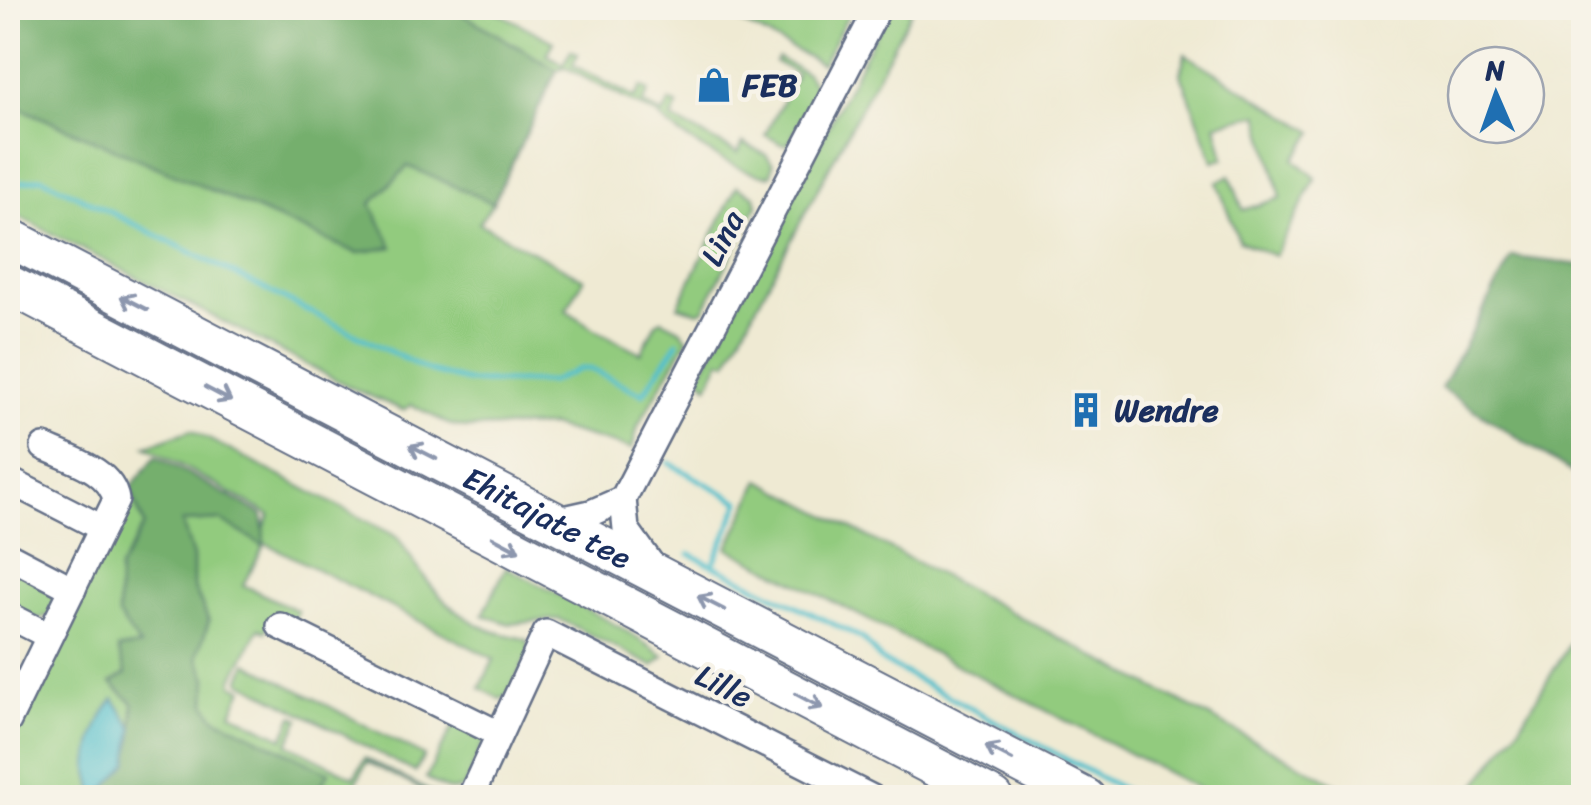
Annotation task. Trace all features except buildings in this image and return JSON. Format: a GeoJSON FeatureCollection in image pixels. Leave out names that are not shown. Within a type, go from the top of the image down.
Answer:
{"type":"FeatureCollection","features":[{"type":"Feature","properties":{"kind":"highway","name":"Ehitajate tee"},"geometry":{"type":"LineString","coordinates":[[8,237],[1086,798]]}},
{"type":"Feature","properties":{"kind":"highway","name":"Ehitajate tee"},"geometry":{"type":"LineString","coordinates":[[8,284],[994,798]]}},
{"type":"Feature","properties":{"kind":"street","name":"Lina"},"geometry":{"type":"LineString","coordinates":[[623,498],[878,8]]}},
{"type":"Feature","properties":{"kind":"street"},"geometry":{"type":"LineString","coordinates":[[8,722],[116,500],[114,488],[99,473],[44,447]]}},
{"type":"Feature","properties":{"kind":"street"},"geometry":{"type":"LineString","coordinates":[[8,480],[102,528]]}},
{"type":"Feature","properties":{"kind":"street"},"geometry":{"type":"LineString","coordinates":[[555,521],[591,514],[623,498],[626,529],[660,576]]}},
{"type":"Feature","properties":{"kind":"street"},"geometry":{"type":"LineString","coordinates":[[8,555],[72,589]]}},
{"type":"Feature","properties":{"kind":"street"},"geometry":{"type":"LineString","coordinates":[[8,615],[50,636]]}},
{"type":"Feature","properties":{"kind":"street"},"geometry":{"type":"LineString","coordinates":[[280,626],[499,734],[470,798]]}},
{"type":"Feature","properties":{"kind":"street","name":"Lille"},"geometry":{"type":"LineString","coordinates":[[499,734],[546,633],[872,798]]}},
{"type":"Feature","properties":{"kind":"green space"},"geometry":{"type":"Polygon","coordinates":[[[8,8],[452,8],[557,70],[493,203],[408,166],[371,204],[393,247],[357,253],[8,103],[8,8]]]}},
{"type":"Feature","properties":{"kind":"green space"},"geometry":{"type":"Polygon","coordinates":[[[452,8],[490,8],[554,42],[547,55],[564,64],[571,50],[578,54],[573,65],[635,98],[641,87],[649,91],[643,104],[663,114],[670,102],[678,106],[672,119],[738,153],[743,143],[766,155],[773,164],[771,175],[745,170],[712,154],[658,116],[564,67],[557,70],[452,8]]]}},
{"type":"Feature","properties":{"kind":"green space"},"geometry":{"type":"Polygon","coordinates":[[[713,8],[852,8],[822,64],[713,8]]]}},
{"type":"Feature","properties":{"kind":"green space"},"geometry":{"type":"Polygon","coordinates":[[[889,8],[913,8],[727,362],[721,360],[708,386],[700,376],[889,8]]]}},
{"type":"Feature","properties":{"kind":"green space"},"geometry":{"type":"Polygon","coordinates":[[[1185,54],[1314,132],[1294,159],[1316,178],[1275,256],[1239,241],[1217,182],[1230,175],[1243,210],[1281,198],[1259,114],[1216,124],[1224,158],[1213,161],[1181,74],[1185,54]]]}},
{"type":"Feature","properties":{"kind":"green space"},"geometry":{"type":"Polygon","coordinates":[[[778,58],[806,73],[816,88],[789,144],[765,135],[797,74],[775,62],[778,58]]]}},
{"type":"Feature","properties":{"kind":"green space"},"geometry":{"type":"Polygon","coordinates":[[[8,103],[357,253],[371,204],[408,166],[493,203],[479,223],[584,279],[566,310],[594,329],[641,353],[656,323],[662,320],[680,329],[688,339],[638,426],[632,449],[550,426],[465,428],[448,424],[412,405],[403,410],[356,390],[8,211],[8,103]]]}},
{"type":"Feature","properties":{"kind":"green space"},"geometry":{"type":"Polygon","coordinates":[[[737,186],[755,196],[757,205],[704,309],[699,312],[678,306],[737,186]]]}},
{"type":"Feature","properties":{"kind":"green space"},"geometry":{"type":"Polygon","coordinates":[[[1512,257],[1583,265],[1583,480],[1441,388],[1512,257]]]}},
{"type":"Feature","properties":{"kind":"green space"},"geometry":{"type":"Polygon","coordinates":[[[191,430],[392,534],[436,592],[459,613],[493,631],[527,640],[530,651],[507,696],[501,699],[480,688],[494,659],[259,540],[270,515],[146,446],[191,430]]]}},
{"type":"Feature","properties":{"kind":"green space"},"geometry":{"type":"Polygon","coordinates":[[[156,456],[263,515],[264,546],[220,520],[182,522],[193,557],[193,586],[209,621],[197,656],[207,678],[206,704],[214,717],[329,772],[314,797],[98,798],[123,765],[131,745],[133,703],[111,683],[126,674],[118,649],[140,646],[118,615],[119,570],[144,525],[130,488],[156,456]]]}},
{"type":"Feature","properties":{"kind":"green space"},"geometry":{"type":"Polygon","coordinates":[[[760,480],[1361,797],[1215,797],[728,548],[760,480]]]}},
{"type":"Feature","properties":{"kind":"green space"},"geometry":{"type":"Polygon","coordinates":[[[130,488],[144,525],[119,570],[140,647],[118,649],[126,674],[111,683],[133,703],[133,728],[114,699],[100,722],[91,749],[93,797],[8,798],[8,738],[87,568],[114,531],[130,488]]]}},
{"type":"Feature","properties":{"kind":"green space"},"geometry":{"type":"Polygon","coordinates":[[[220,520],[264,546],[243,585],[298,611],[293,621],[275,612],[265,632],[259,628],[233,679],[233,685],[243,689],[232,713],[283,738],[293,716],[300,719],[288,744],[354,777],[365,758],[441,797],[422,797],[424,791],[367,762],[349,797],[314,797],[328,772],[214,717],[206,704],[207,678],[197,656],[209,621],[193,585],[193,557],[182,522],[220,520]]]}},
{"type":"Feature","properties":{"kind":"green space"},"geometry":{"type":"Polygon","coordinates":[[[8,562],[57,591],[50,615],[38,619],[8,606],[8,562]]]}},
{"type":"Feature","properties":{"kind":"green space"},"geometry":{"type":"Polygon","coordinates":[[[506,567],[620,627],[664,656],[653,666],[559,619],[510,624],[483,615],[506,567]]]}},
{"type":"Feature","properties":{"kind":"green space"},"geometry":{"type":"Polygon","coordinates":[[[1583,622],[1583,797],[1468,797],[1519,727],[1583,622]]]}},
{"type":"Feature","properties":{"kind":"green space"},"geometry":{"type":"Polygon","coordinates":[[[247,663],[424,756],[415,772],[240,681],[247,663]]]}},
{"type":"Feature","properties":{"kind":"green space"},"geometry":{"type":"Polygon","coordinates":[[[458,717],[487,735],[465,786],[450,790],[426,778],[458,717]]]}},
{"type":"Feature","properties":{"kind":"water"},"geometry":{"type":"Polygon","coordinates":[[[114,699],[133,728],[128,763],[98,797],[93,797],[91,749],[100,721],[114,699]]]}},
{"type":"Feature","properties":{"kind":"waterway"},"geometry":{"type":"LineString","coordinates":[[8,178],[17,183],[42,178],[429,371],[470,382],[550,382],[580,369],[590,369],[643,394],[678,342]]}},
{"type":"Feature","properties":{"kind":"waterway"},"geometry":{"type":"LineString","coordinates":[[669,463],[740,502],[713,565]]}},
{"type":"Feature","properties":{"kind":"waterway"},"geometry":{"type":"LineString","coordinates":[[690,554],[862,638],[882,661],[1139,798]]}},
{"type":"Feature","properties":{"kind":"place","name":"FEB"},"geometry":{"type":"Point","coordinates":[714,85]}},
{"type":"Feature","properties":{"kind":"place","name":"Wendre"},"geometry":{"type":"Point","coordinates":[1086,410]}}]}
